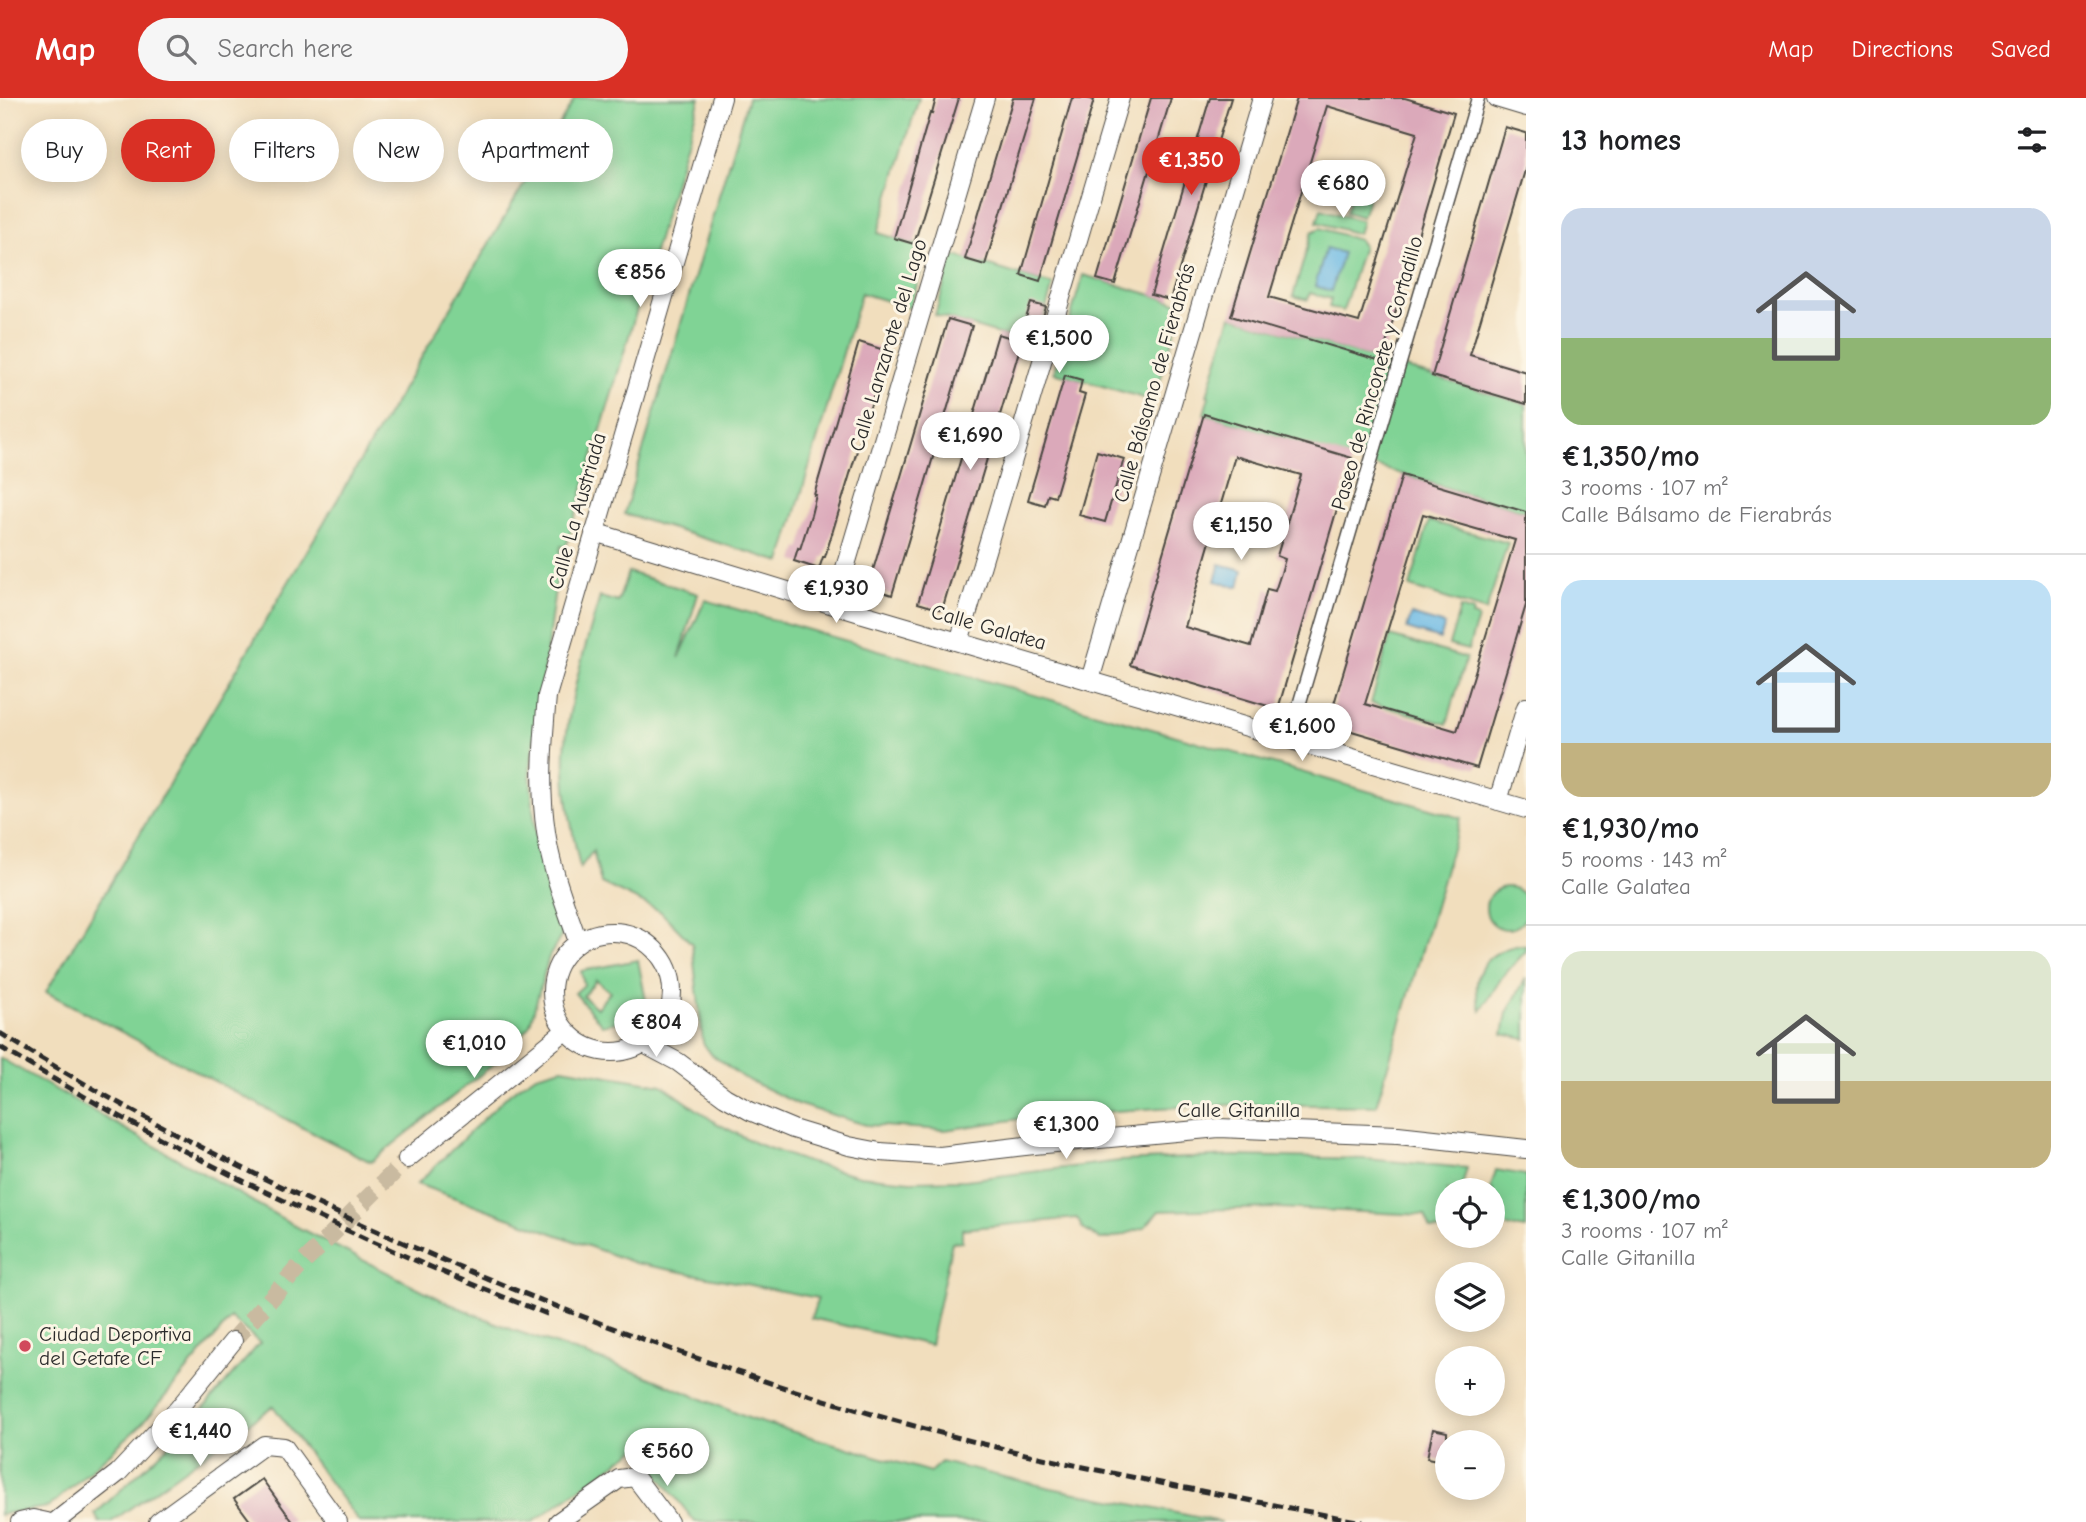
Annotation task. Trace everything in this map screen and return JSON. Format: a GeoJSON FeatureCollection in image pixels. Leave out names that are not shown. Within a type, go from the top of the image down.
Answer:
{"type":"FeatureCollection","features":[{"type":"Feature","properties":{"kind":"street","name":"Calle La Austriada"},"geometry":{"type":"LineString","coordinates":[[578,942],[560,890],[546,834],[542,754],[547,696],[722,98]]}},
{"type":"Feature","properties":{"kind":"street","name":"Calle Lanzarote del Lago"},"geometry":{"type":"LineString","coordinates":[[834,605],[985,98]]}},
{"type":"Feature","properties":{"kind":"street"},"geometry":{"type":"LineString","coordinates":[[959,642],[1120,98]]}},
{"type":"Feature","properties":{"kind":"street","name":"Calle Bálsamo de Fierabrás"},"geometry":{"type":"LineString","coordinates":[[1090,680],[1262,98]]}},
{"type":"Feature","properties":{"kind":"street","name":"Paseo de Rinconete y Cortadillo"},"geometry":{"type":"LineString","coordinates":[[1289,739],[1478,98]]}},
{"type":"Feature","properties":{"kind":"street"},"geometry":{"type":"LineString","coordinates":[[1496,98],[1526,107]]}},
{"type":"Feature","properties":{"kind":"street","name":"Calle Galatea"},"geometry":{"type":"LineString","coordinates":[[594,532],[1526,809]]}},
{"type":"Feature","properties":{"kind":"street"},"geometry":{"type":"LineString","coordinates":[[1498,801],[1526,707]]}},
{"type":"Feature","properties":{"kind":"street"},"geometry":{"type":"LineString","coordinates":[[606,932],[629,934],[648,943],[665,962],[672,981],[673,995],[668,1015],[659,1030],[644,1044],[621,1052],[600,1052],[577,1042],[565,1031],[554,1008],[552,987],[554,975],[563,956],[578,942],[606,932]]}},
{"type":"Feature","properties":{"kind":"street"},"geometry":{"type":"LineString","coordinates":[[407,1159],[565,1031]]}},
{"type":"Feature","properties":{"kind":"street","name":"Calle Gitanilla"},"geometry":{"type":"LineString","coordinates":[[644,1044],[678,1062],[725,1097],[750,1111],[793,1129],[849,1146],[880,1152],[940,1156],[1219,1128],[1398,1135],[1526,1149]]}},
{"type":"Feature","properties":{"kind":"street"},"geometry":{"type":"LineString","coordinates":[[55,1522],[118,1473],[178,1409],[233,1341]]}},
{"type":"Feature","properties":{"kind":"street"},"geometry":{"type":"LineString","coordinates":[[158,1522],[264,1445],[284,1447],[338,1522]]}},
{"type":"Feature","properties":{"kind":"street"},"geometry":{"type":"LineString","coordinates":[[558,1522],[619,1479],[635,1477],[669,1522]]}},
{"type":"Feature","properties":{"kind":"street"},"geometry":{"type":"LineString","coordinates":[[20,1522],[33,1518],[47,1522]]}},
{"type":"Feature","properties":{"kind":"green space"},"geometry":{"type":"Polygon","coordinates":[[[575,98],[700,98],[566,547],[561,546],[530,771],[537,850],[566,928],[549,957],[530,1024],[511,1050],[371,1162],[46,992],[525,182],[613,182],[613,119],[563,119],[575,98]]]}},
{"type":"Feature","properties":{"kind":"green space"},"geometry":{"type":"Polygon","coordinates":[[[748,98],[919,98],[878,233],[928,248],[910,308],[861,293],[781,562],[624,514],[748,98]]]}},
{"type":"Feature","properties":{"kind":"green space"},"geometry":{"type":"Polygon","coordinates":[[[1356,160],[1378,167],[1362,217],[1346,212],[1350,199],[1344,197],[1348,187],[1344,179],[1349,165],[1356,160]]]}},
{"type":"Feature","properties":{"kind":"green space"},"geometry":{"type":"Polygon","coordinates":[[[1321,209],[1362,221],[1358,234],[1317,222],[1321,209]]]}},
{"type":"Feature","properties":{"kind":"green space"},"geometry":{"type":"Polygon","coordinates":[[[1320,228],[1359,240],[1363,246],[1343,311],[1329,307],[1331,299],[1310,293],[1308,300],[1293,296],[1312,232],[1320,228]]]}},
{"type":"Feature","properties":{"kind":"green space"},"geometry":{"type":"Polygon","coordinates":[[[953,255],[1053,285],[1035,345],[935,315],[953,255]]]}},
{"type":"Feature","properties":{"kind":"green space"},"geometry":{"type":"Polygon","coordinates":[[[1083,275],[1183,304],[1154,401],[1054,372],[1083,275]]]}},
{"type":"Feature","properties":{"kind":"green space"},"geometry":{"type":"Polygon","coordinates":[[[1231,316],[1526,404],[1526,512],[1204,414],[1209,396],[1207,395],[1231,316]]]}},
{"type":"Feature","properties":{"kind":"green space"},"geometry":{"type":"Polygon","coordinates":[[[1429,521],[1508,543],[1486,611],[1410,587],[1429,521]]]}},
{"type":"Feature","properties":{"kind":"green space"},"geometry":{"type":"Polygon","coordinates":[[[628,572],[698,594],[679,658],[705,600],[1461,818],[1376,1106],[1253,1104],[1159,1108],[1033,1117],[945,1130],[866,1125],[800,1105],[742,1077],[711,1054],[703,1043],[692,944],[660,911],[601,883],[593,851],[580,868],[565,780],[565,750],[570,711],[600,597],[618,602],[628,572]]]}},
{"type":"Feature","properties":{"kind":"green space"},"geometry":{"type":"Polygon","coordinates":[[[1460,608],[1473,612],[1472,616],[1478,618],[1468,650],[1449,645],[1460,608]]]}},
{"type":"Feature","properties":{"kind":"green space"},"geometry":{"type":"Polygon","coordinates":[[[1390,636],[1466,658],[1447,724],[1371,703],[1390,636]]]}},
{"type":"Feature","properties":{"kind":"green space"},"geometry":{"type":"Polygon","coordinates":[[[1507,887],[1522,893],[1526,899],[1526,917],[1522,923],[1507,929],[1492,923],[1486,908],[1492,893],[1507,887]]]}},
{"type":"Feature","properties":{"kind":"green space"},"geometry":{"type":"Polygon","coordinates":[[[1520,945],[1526,946],[1526,951],[1502,977],[1481,1011],[1477,986],[1482,967],[1497,953],[1520,945]]]}},
{"type":"Feature","properties":{"kind":"green space"},"geometry":{"type":"Polygon","coordinates":[[[638,960],[649,1016],[602,1025],[575,993],[584,985],[581,971],[638,960]],[[596,980],[583,996],[597,1008],[610,992],[596,980]]]}},
{"type":"Feature","properties":{"kind":"green space"},"geometry":{"type":"Polygon","coordinates":[[[1526,978],[1526,1039],[1503,1034],[1507,1013],[1526,978]]]}},
{"type":"Feature","properties":{"kind":"green space"},"geometry":{"type":"Polygon","coordinates":[[[0,1058],[301,1229],[450,1304],[513,1330],[641,1374],[753,1420],[930,1472],[941,1462],[1051,1488],[1221,1522],[695,1522],[637,1448],[533,1522],[359,1522],[273,1406],[111,1522],[99,1522],[95,1514],[182,1433],[260,1343],[231,1318],[141,1425],[49,1507],[0,1516],[0,1058]]]}},
{"type":"Feature","properties":{"kind":"green space"},"geometry":{"type":"Polygon","coordinates":[[[562,1068],[662,1085],[716,1123],[757,1144],[807,1162],[860,1176],[911,1181],[966,1180],[1120,1161],[1235,1156],[1366,1159],[1467,1168],[1464,1178],[1435,1178],[1435,1229],[1431,1229],[1425,1215],[1277,1208],[1159,1211],[1144,1228],[1110,1239],[1100,1239],[1083,1229],[1077,1218],[962,1229],[962,1241],[952,1242],[930,1345],[811,1318],[818,1298],[635,1263],[417,1184],[510,1093],[536,1075],[562,1068]]]}},
{"type":"Feature","properties":{"kind":"green space"},"geometry":{"type":"Polygon","coordinates":[[[1496,1170],[1526,1175],[1526,1229],[1505,1226],[1505,1178],[1494,1178],[1496,1170]]]}},
{"type":"Feature","properties":{"kind":"water"},"geometry":{"type":"Polygon","coordinates":[[[1326,248],[1343,253],[1331,291],[1315,286],[1326,248]]]}},
{"type":"Feature","properties":{"kind":"water"},"geometry":{"type":"Polygon","coordinates":[[[1220,564],[1243,570],[1239,587],[1215,581],[1220,564]]]}},
{"type":"Feature","properties":{"kind":"water"},"geometry":{"type":"Polygon","coordinates":[[[1411,615],[1445,625],[1440,639],[1407,629],[1411,615]]]}},
{"type":"Feature","properties":{"kind":"building"},"geometry":{"type":"Polygon","coordinates":[[[936,98],[959,98],[914,244],[894,238],[936,98]]]}},
{"type":"Feature","properties":{"kind":"building"},"geometry":{"type":"Polygon","coordinates":[[[1013,98],[1036,98],[985,265],[965,259],[1013,98]]]}},
{"type":"Feature","properties":{"kind":"building"},"geometry":{"type":"Polygon","coordinates":[[[1072,98],[1094,100],[1040,281],[1021,275],[1072,98]]]}},
{"type":"Feature","properties":{"kind":"building"},"geometry":{"type":"Polygon","coordinates":[[[1151,98],[1171,98],[1115,284],[1097,279],[1151,98]]]}},
{"type":"Feature","properties":{"kind":"building"},"geometry":{"type":"Polygon","coordinates":[[[1210,98],[1231,98],[1170,300],[1151,295],[1210,98]]]}},
{"type":"Feature","properties":{"kind":"building"},"geometry":{"type":"Polygon","coordinates":[[[1297,98],[1405,98],[1454,113],[1381,361],[1231,316],[1297,98]],[[1327,106],[1269,297],[1359,322],[1417,133],[1327,106]]]}},
{"type":"Feature","properties":{"kind":"building"},"geometry":{"type":"Polygon","coordinates":[[[1505,127],[1526,133],[1526,167],[1470,355],[1526,372],[1526,404],[1432,376],[1505,127]]]}},
{"type":"Feature","properties":{"kind":"building"},"geometry":{"type":"Polygon","coordinates":[[[1031,303],[1046,307],[1041,323],[1026,318],[1031,303]]]}},
{"type":"Feature","properties":{"kind":"building"},"geometry":{"type":"Polygon","coordinates":[[[948,319],[972,326],[892,595],[868,587],[948,319]]]}},
{"type":"Feature","properties":{"kind":"building"},"geometry":{"type":"Polygon","coordinates":[[[998,334],[1022,341],[942,610],[918,603],[998,334]]]}},
{"type":"Feature","properties":{"kind":"building"},"geometry":{"type":"Polygon","coordinates":[[[859,342],[887,351],[825,557],[819,569],[794,561],[811,515],[814,495],[859,342]]]}},
{"type":"Feature","properties":{"kind":"building"},"geometry":{"type":"Polygon","coordinates":[[[1065,375],[1082,380],[1079,393],[1085,395],[1055,497],[1048,495],[1045,505],[1028,500],[1065,375]]]}},
{"type":"Feature","properties":{"kind":"building"},"geometry":{"type":"Polygon","coordinates":[[[1204,414],[1352,458],[1278,709],[1130,665],[1204,414]],[[1235,456],[1185,627],[1251,646],[1267,589],[1275,591],[1281,573],[1285,559],[1277,556],[1301,475],[1235,456]]]}},
{"type":"Feature","properties":{"kind":"building"},"geometry":{"type":"Polygon","coordinates":[[[1097,451],[1124,459],[1105,522],[1079,515],[1097,451]]]}},
{"type":"Feature","properties":{"kind":"building"},"geometry":{"type":"Polygon","coordinates":[[[1402,475],[1526,512],[1526,605],[1477,768],[1328,724],[1402,475]],[[1423,514],[1365,704],[1457,731],[1515,540],[1423,514]]]}},
{"type":"Feature","properties":{"kind":"building"},"geometry":{"type":"Polygon","coordinates":[[[1433,1429],[1438,1430],[1435,1430],[1435,1460],[1427,1458],[1433,1429]]]}},
{"type":"Feature","properties":{"kind":"building"},"geometry":{"type":"Polygon","coordinates":[[[262,1479],[293,1522],[251,1522],[234,1499],[262,1479]]]}},
{"type":"Feature","properties":{"kind":"tunnel"},"geometry":{"type":"LineString","coordinates":[[233,1341],[298,1268],[407,1159]]}},
{"type":"Feature","properties":{"kind":"railway"},"geometry":{"type":"LineString","coordinates":[[0,1033],[144,1117],[294,1193],[459,1267],[653,1343],[851,1408],[1028,1455],[1362,1522]]}},
{"type":"Feature","properties":{"kind":"railway"},"geometry":{"type":"LineString","coordinates":[[0,1047],[132,1123],[269,1193],[408,1257],[550,1315]]}},
{"type":"Feature","properties":{"kind":"place","name":"Ciudad Deportiva del Getafe CF"},"geometry":{"type":"Point","coordinates":[25,1346]}}]}
